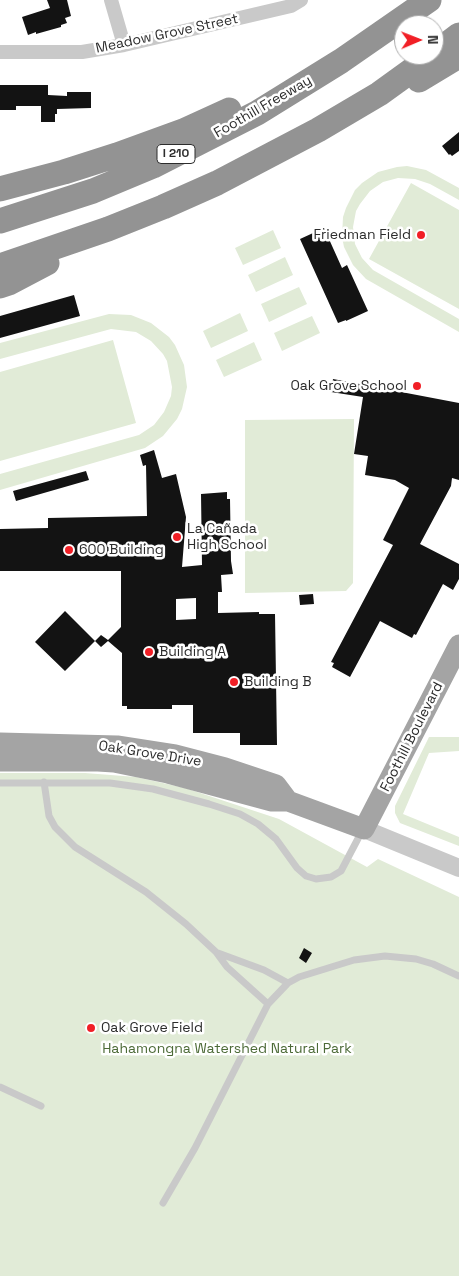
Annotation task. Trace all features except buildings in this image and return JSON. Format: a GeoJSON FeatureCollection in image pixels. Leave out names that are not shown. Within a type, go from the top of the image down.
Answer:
{"type":"FeatureCollection","features":[{"type":"Feature","properties":{"kind":"highway","name":"Foothill Freeway"},"geometry":{"type":"LineString","coordinates":[[0,221],[92,191],[153,166],[257,113],[341,61],[429,0]]}},
{"type":"Feature","properties":{"kind":"highway"},"geometry":{"type":"LineString","coordinates":[[444,47],[459,35]]}},
{"type":"Feature","properties":{"kind":"highway"},"geometry":{"type":"LineString","coordinates":[[0,266],[108,229],[217,183],[318,130],[408,86],[459,56]]}},
{"type":"Feature","properties":{"kind":"highway"},"geometry":{"type":"LineString","coordinates":[[0,189],[99,161],[183,131],[275,87],[341,61]]}},
{"type":"Feature","properties":{"kind":"highway"},"geometry":{"type":"LineString","coordinates":[[318,130],[379,94],[420,65]]}},
{"type":"Feature","properties":{"kind":"highway"},"geometry":{"type":"LineString","coordinates":[[0,286],[10,283],[108,229]]}},
{"type":"Feature","properties":{"kind":"main road","name":"Foothill Boulevard"},"geometry":{"type":"LineString","coordinates":[[364,829],[459,645]]}},
{"type":"Feature","properties":{"kind":"main road","name":"Oak Grove Drive"},"geometry":{"type":"LineString","coordinates":[[0,743],[100,745],[175,755],[225,768],[276,785],[288,801]]}},
{"type":"Feature","properties":{"kind":"main road","name":"Oak Grove Drive"},"geometry":{"type":"LineString","coordinates":[[0,761],[114,762],[168,773],[272,801],[288,801],[364,829]]}},
{"type":"Feature","properties":{"kind":"street"},"geometry":{"type":"LineString","coordinates":[[112,0],[124,45]]}},
{"type":"Feature","properties":{"kind":"street","name":"Meadow Grove Street"},"geometry":{"type":"LineString","coordinates":[[0,52],[82,52],[124,45],[290,6],[301,0]]}},
{"type":"Feature","properties":{"kind":"street","name":"Oak Grove Drive"},"geometry":{"type":"LineString","coordinates":[[364,829],[459,868]]}},
{"type":"Feature","properties":{"kind":"lane"},"geometry":{"type":"LineString","coordinates":[[44,782],[49,816],[55,827],[76,847],[146,892],[186,924],[216,952],[227,967],[268,1004]]}},
{"type":"Feature","properties":{"kind":"lane"},"geometry":{"type":"LineString","coordinates":[[0,783],[110,783],[153,788],[209,804],[240,814],[258,824],[276,839],[297,868],[306,876],[316,879],[330,877],[340,871],[364,829]]}},
{"type":"Feature","properties":{"kind":"lane"},"geometry":{"type":"LineString","coordinates":[[216,952],[264,970],[288,983]]}},
{"type":"Feature","properties":{"kind":"lane"},"geometry":{"type":"LineString","coordinates":[[163,1203],[195,1148],[268,1004],[288,983],[299,977],[354,960],[385,956],[416,959],[433,964],[459,976]]}},
{"type":"Feature","properties":{"kind":"lane"},"geometry":{"type":"LineString","coordinates":[[0,1087],[41,1106]]}},
{"type":"Feature","properties":{"kind":"green space"},"geometry":{"type":"Polygon","coordinates":[[[407,166],[426,170],[459,188],[459,200],[430,184],[415,179],[398,178],[383,182],[370,191],[356,211],[353,227],[355,244],[362,258],[373,270],[459,319],[459,332],[366,279],[353,265],[344,247],[342,237],[343,217],[355,190],[378,172],[407,166]]]}},
{"type":"Feature","properties":{"kind":"green space","name":"Friedman Field"},"geometry":{"type":"Polygon","coordinates":[[[411,183],[459,210],[459,309],[369,259],[411,183]]]}},
{"type":"Feature","properties":{"kind":"green space"},"geometry":{"type":"Polygon","coordinates":[[[273,230],[281,248],[243,265],[235,248],[273,230]]]}},
{"type":"Feature","properties":{"kind":"green space"},"geometry":{"type":"Polygon","coordinates":[[[285,257],[293,275],[256,292],[248,275],[285,257]]]}},
{"type":"Feature","properties":{"kind":"green space"},"geometry":{"type":"Polygon","coordinates":[[[299,287],[307,304],[269,322],[261,304],[299,287]]]}},
{"type":"Feature","properties":{"kind":"green space"},"geometry":{"type":"Polygon","coordinates":[[[240,313],[248,331],[211,348],[203,331],[240,313]]]}},
{"type":"Feature","properties":{"kind":"green space"},"geometry":{"type":"Polygon","coordinates":[[[109,314],[131,315],[151,323],[169,337],[175,345],[184,365],[187,387],[182,409],[177,419],[163,436],[145,448],[0,490],[0,474],[139,435],[154,425],[164,412],[171,396],[172,387],[167,361],[151,341],[136,332],[111,329],[0,359],[0,343],[109,314]]]}},
{"type":"Feature","properties":{"kind":"green space"},"geometry":{"type":"Polygon","coordinates":[[[312,316],[320,333],[282,351],[274,333],[312,316]]]}},
{"type":"Feature","properties":{"kind":"green space"},"geometry":{"type":"Polygon","coordinates":[[[113,340],[136,423],[0,461],[0,372],[113,340]]]}},
{"type":"Feature","properties":{"kind":"green space"},"geometry":{"type":"Polygon","coordinates":[[[254,342],[262,360],[224,377],[216,360],[254,342]]]}},
{"type":"Feature","properties":{"kind":"green space"},"geometry":{"type":"Polygon","coordinates":[[[354,419],[353,583],[346,591],[245,593],[245,420],[354,419]]]}},
{"type":"Feature","properties":{"kind":"green space"},"geometry":{"type":"Polygon","coordinates":[[[429,737],[459,737],[459,751],[429,753],[403,814],[459,837],[459,846],[400,823],[395,813],[395,806],[429,737]]]}},
{"type":"Feature","properties":{"kind":"green space","name":"Hahamongna Watershed Natural Park"},"geometry":{"type":"Polygon","coordinates":[[[0,773],[85,773],[136,777],[185,788],[279,819],[367,867],[378,859],[459,897],[459,1276],[0,1276],[0,773]]]}},
{"type":"Feature","properties":{"kind":"place","name":"Friedman Field"},"geometry":{"type":"Point","coordinates":[421,235]}},
{"type":"Feature","properties":{"kind":"place","name":"Oak Grove School"},"geometry":{"type":"Point","coordinates":[417,386]}},
{"type":"Feature","properties":{"kind":"place","name":"La Cañada High School"},"geometry":{"type":"Point","coordinates":[177,537]}},
{"type":"Feature","properties":{"kind":"place","name":"600 Building"},"geometry":{"type":"Point","coordinates":[69,550]}},
{"type":"Feature","properties":{"kind":"place","name":"Building A"},"geometry":{"type":"Point","coordinates":[149,652]}},
{"type":"Feature","properties":{"kind":"place","name":"Building B"},"geometry":{"type":"Point","coordinates":[234,682]}},
{"type":"Feature","properties":{"kind":"place","name":"Oak Grove Field"},"geometry":{"type":"Point","coordinates":[91,1028]}}]}
